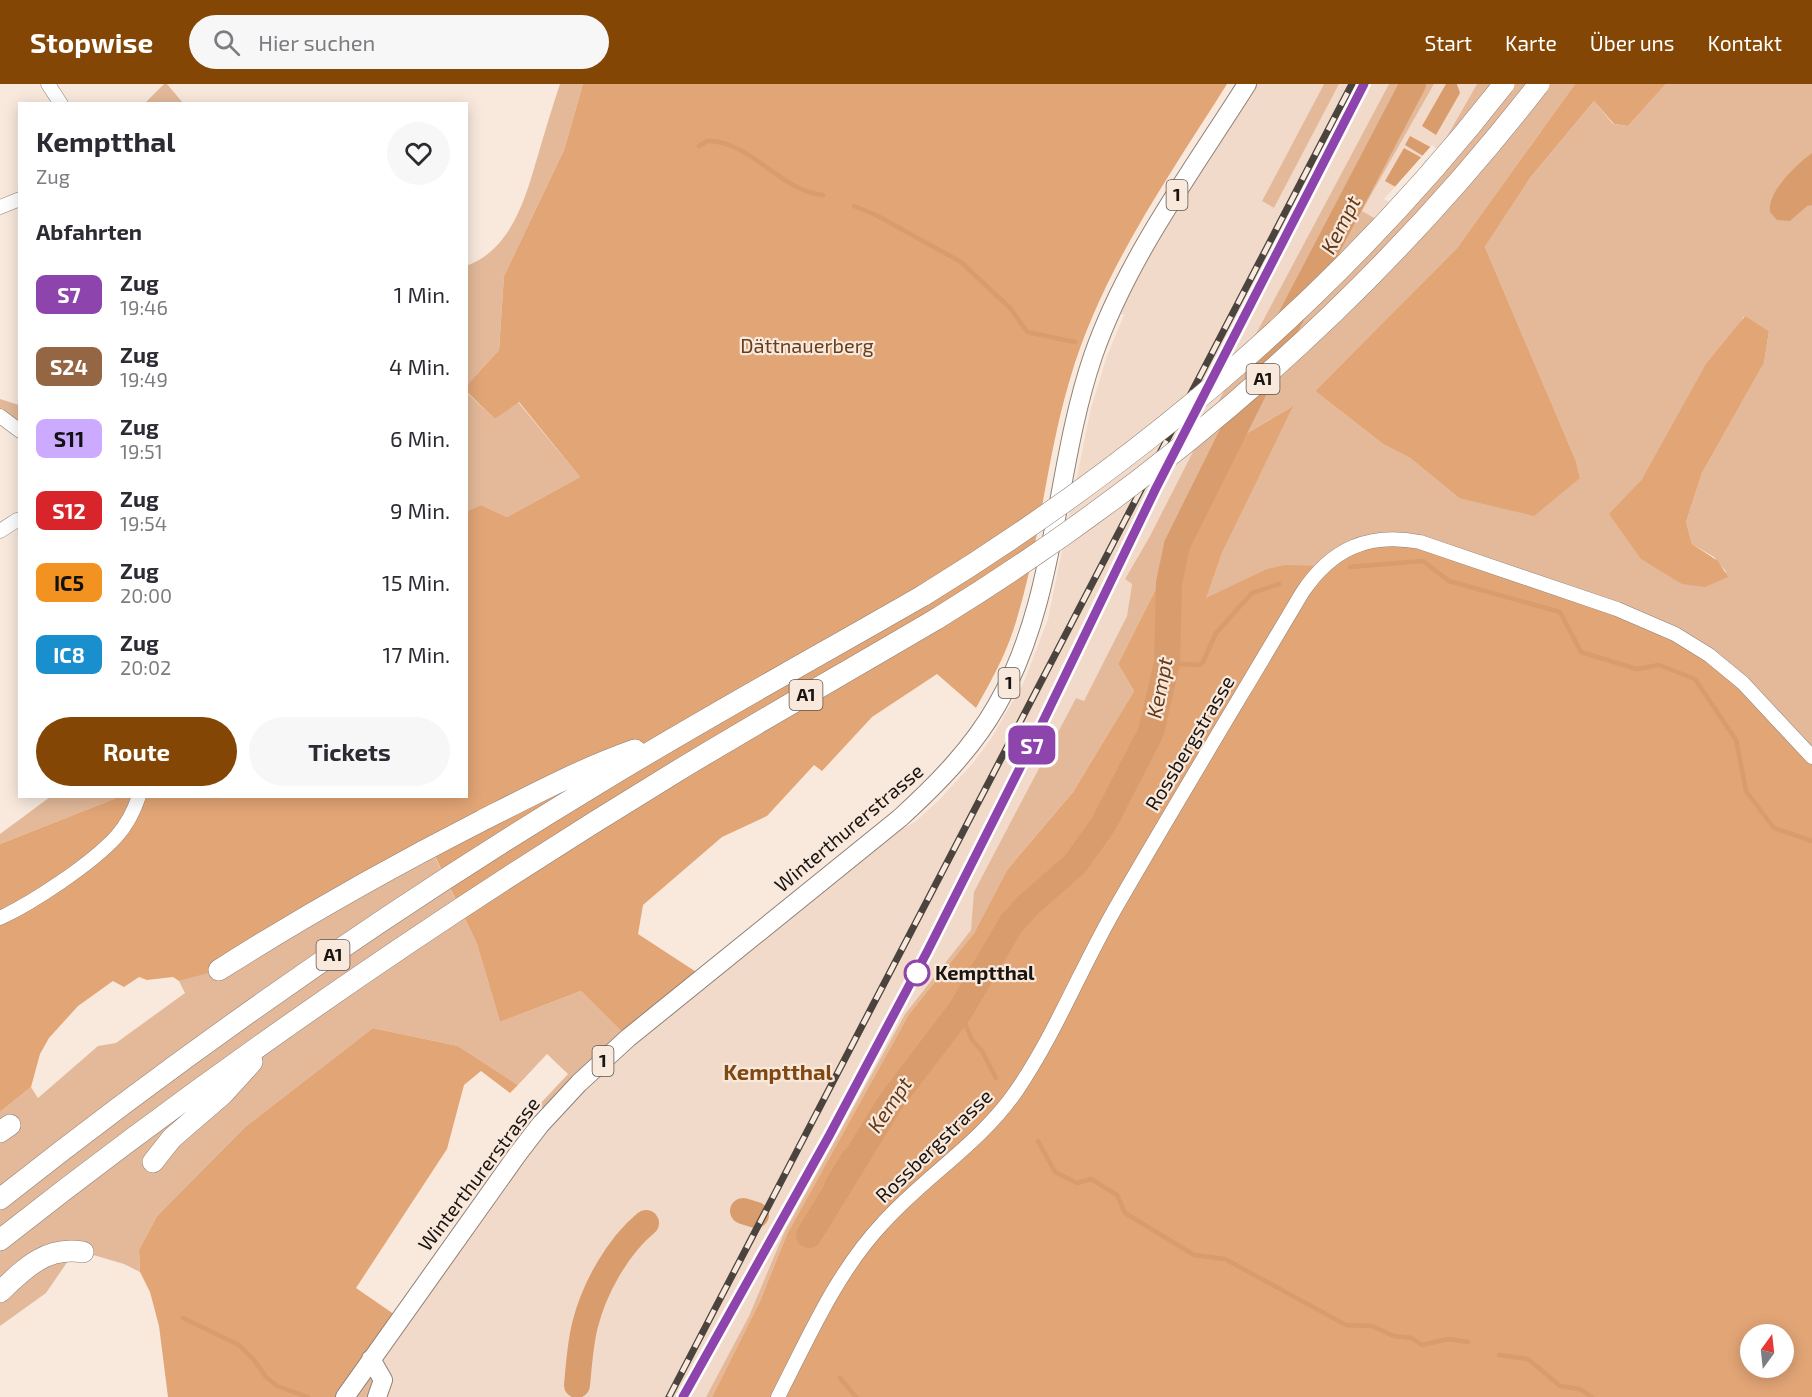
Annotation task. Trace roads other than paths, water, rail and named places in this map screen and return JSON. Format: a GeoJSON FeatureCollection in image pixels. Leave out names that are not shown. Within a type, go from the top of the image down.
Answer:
{"type":"FeatureCollection","features":[{"type":"Feature","properties":{"kind":"highway","name":"A1"},"geometry":{"type":"LineString","coordinates":[[0,1198],[161,1077],[326,960],[524,829],[681,734],[924,595],[997,549],[1093,482],[1185,410],[1244,360],[1308,300],[1383,224],[1448,152],[1504,84]]}},
{"type":"Feature","properties":{"kind":"highway","name":"A1"},"geometry":{"type":"LineString","coordinates":[[0,1240],[153,1123],[280,1031],[419,936],[608,814],[742,732],[938,618],[1021,566],[1110,503],[1187,444],[1262,380],[1334,313],[1410,236],[1482,154],[1539,84]]}},
{"type":"Feature","properties":{"kind":"highway"},"geometry":{"type":"LineString","coordinates":[[219,970],[315,911],[430,847],[594,765],[681,734]]}},
{"type":"Feature","properties":{"kind":"highway","name":"A1"},"geometry":{"type":"LineString","coordinates":[[153,1162],[171,1138],[223,1094],[280,1031]]}},
{"type":"Feature","properties":{"kind":"highway"},"geometry":{"type":"LineString","coordinates":[[0,1292],[22,1270],[42,1257],[62,1251],[83,1252]]}},
{"type":"Feature","properties":{"kind":"main road","name":"Winterthurerstrasse"},"geometry":{"type":"LineString","coordinates":[[345,1397],[524,1146],[579,1083],[628,1038],[900,818],[941,778],[983,728],[1009,683],[1032,624],[1074,426],[1086,378],[1103,331],[1143,249],[1247,84]]}},
{"type":"Feature","properties":{"kind":"main road"},"geometry":{"type":"LineString","coordinates":[[371,1359],[383,1380],[377,1397]]}},
{"type":"Feature","properties":{"kind":"street"},"geometry":{"type":"LineString","coordinates":[[48,84],[60,102]]}},
{"type":"Feature","properties":{"kind":"street"},"geometry":{"type":"LineString","coordinates":[[0,207],[18,200]]}},
{"type":"Feature","properties":{"kind":"street"},"geometry":{"type":"LineString","coordinates":[[0,416],[18,430]]}},
{"type":"Feature","properties":{"kind":"street"},"geometry":{"type":"LineString","coordinates":[[0,531],[17,520]]}},
{"type":"Feature","properties":{"kind":"street","name":"Rossbergstrasse"},"geometry":{"type":"LineString","coordinates":[[778,1397],[833,1291],[865,1243],[896,1208],[980,1134],[1005,1107],[1021,1085],[1119,902],[1302,593],[1313,577],[1332,558],[1370,542],[1396,539],[1414,541],[1640,618],[1676,634],[1722,664],[1743,683],[1812,757]]}},
{"type":"Feature","properties":{"kind":"street"},"geometry":{"type":"LineString","coordinates":[[0,918],[59,882],[102,850],[124,827],[139,798]]}},
{"type":"Feature","properties":{"kind":"waterway","name":"Kempt"},"geometry":{"type":"LineString","coordinates":[[809,1235],[890,1103],[960,1011],[1011,924],[1027,906],[1075,864],[1103,825],[1151,732],[1167,663],[1169,583],[1177,545],[1281,336],[1413,84]]}},
{"type":"Feature","properties":{"kind":"waterway"},"geometry":{"type":"LineString","coordinates":[[699,146],[707,141],[737,148],[793,185],[823,195]]}},
{"type":"Feature","properties":{"kind":"waterway"},"geometry":{"type":"LineString","coordinates":[[854,206],[876,215],[961,262],[1011,309],[1027,332],[1075,342]]}},
{"type":"Feature","properties":{"kind":"waterway"},"geometry":{"type":"LineString","coordinates":[[1350,567],[1423,561],[1449,581],[1560,612],[1581,652],[1637,669],[1659,665],[1695,679],[1736,740],[1746,791],[1774,828],[1812,841]]}},
{"type":"Feature","properties":{"kind":"waterway"},"geometry":{"type":"LineString","coordinates":[[1167,663],[1199,665],[1203,662],[1216,633],[1252,593],[1279,584]]}},
{"type":"Feature","properties":{"kind":"waterway"},"geometry":{"type":"LineString","coordinates":[[960,1011],[972,1040],[982,1051],[996,1078]]}},
{"type":"Feature","properties":{"kind":"waterway"},"geometry":{"type":"LineString","coordinates":[[1038,1141],[1055,1172],[1077,1183],[1091,1179],[1117,1195],[1125,1213],[1194,1255],[1225,1259],[1346,1325],[1372,1326],[1394,1336],[1412,1338],[1422,1345],[1448,1339],[1468,1342]]}},
{"type":"Feature","properties":{"kind":"waterway","name":"Kempt"},"geometry":{"type":"LineString","coordinates":[[743,1211],[756,1215]]}},
{"type":"Feature","properties":{"kind":"waterway","name":"Kempt"},"geometry":{"type":"LineString","coordinates":[[577,1385],[583,1333],[594,1297],[616,1256],[646,1223]]}},
{"type":"Feature","properties":{"kind":"waterway"},"geometry":{"type":"LineString","coordinates":[[183,1318],[239,1345],[266,1377],[277,1386],[308,1397]]}},
{"type":"Feature","properties":{"kind":"waterway"},"geometry":{"type":"LineString","coordinates":[[1499,1355],[1528,1359],[1560,1386],[1580,1389],[1592,1397]]}},
{"type":"Feature","properties":{"kind":"waterway"},"geometry":{"type":"LineString","coordinates":[[840,1378],[856,1397]]}},
{"type":"Feature","properties":{"kind":"railway"},"geometry":{"type":"LineString","coordinates":[[669,1397],[1352,84]]}},
{"type":"Feature","properties":{"kind":"railway"},"geometry":{"type":"LineString","coordinates":[[683,1397],[829,1136],[935,938],[1156,488],[1364,84]]}},
{"type":"Feature","properties":{"kind":"train","name":"S7"},"geometry":{"type":"LineString","coordinates":[[683,1397],[829,1136],[927,952],[1034,740],[1156,488],[1364,84]]}},
{"type":"Feature","properties":{"kind":"place","name":"Kemptthal"},"geometry":{"type":"Point","coordinates":[917,973]}},
{"type":"Feature","properties":{"kind":"district","name":"Kemptthal"},"geometry":{"type":"Point","coordinates":[778,1072]}},
{"type":"Feature","properties":{"kind":"park label","name":"Dättnauerberg"},"geometry":{"type":"Point","coordinates":[807,346]}}]}
